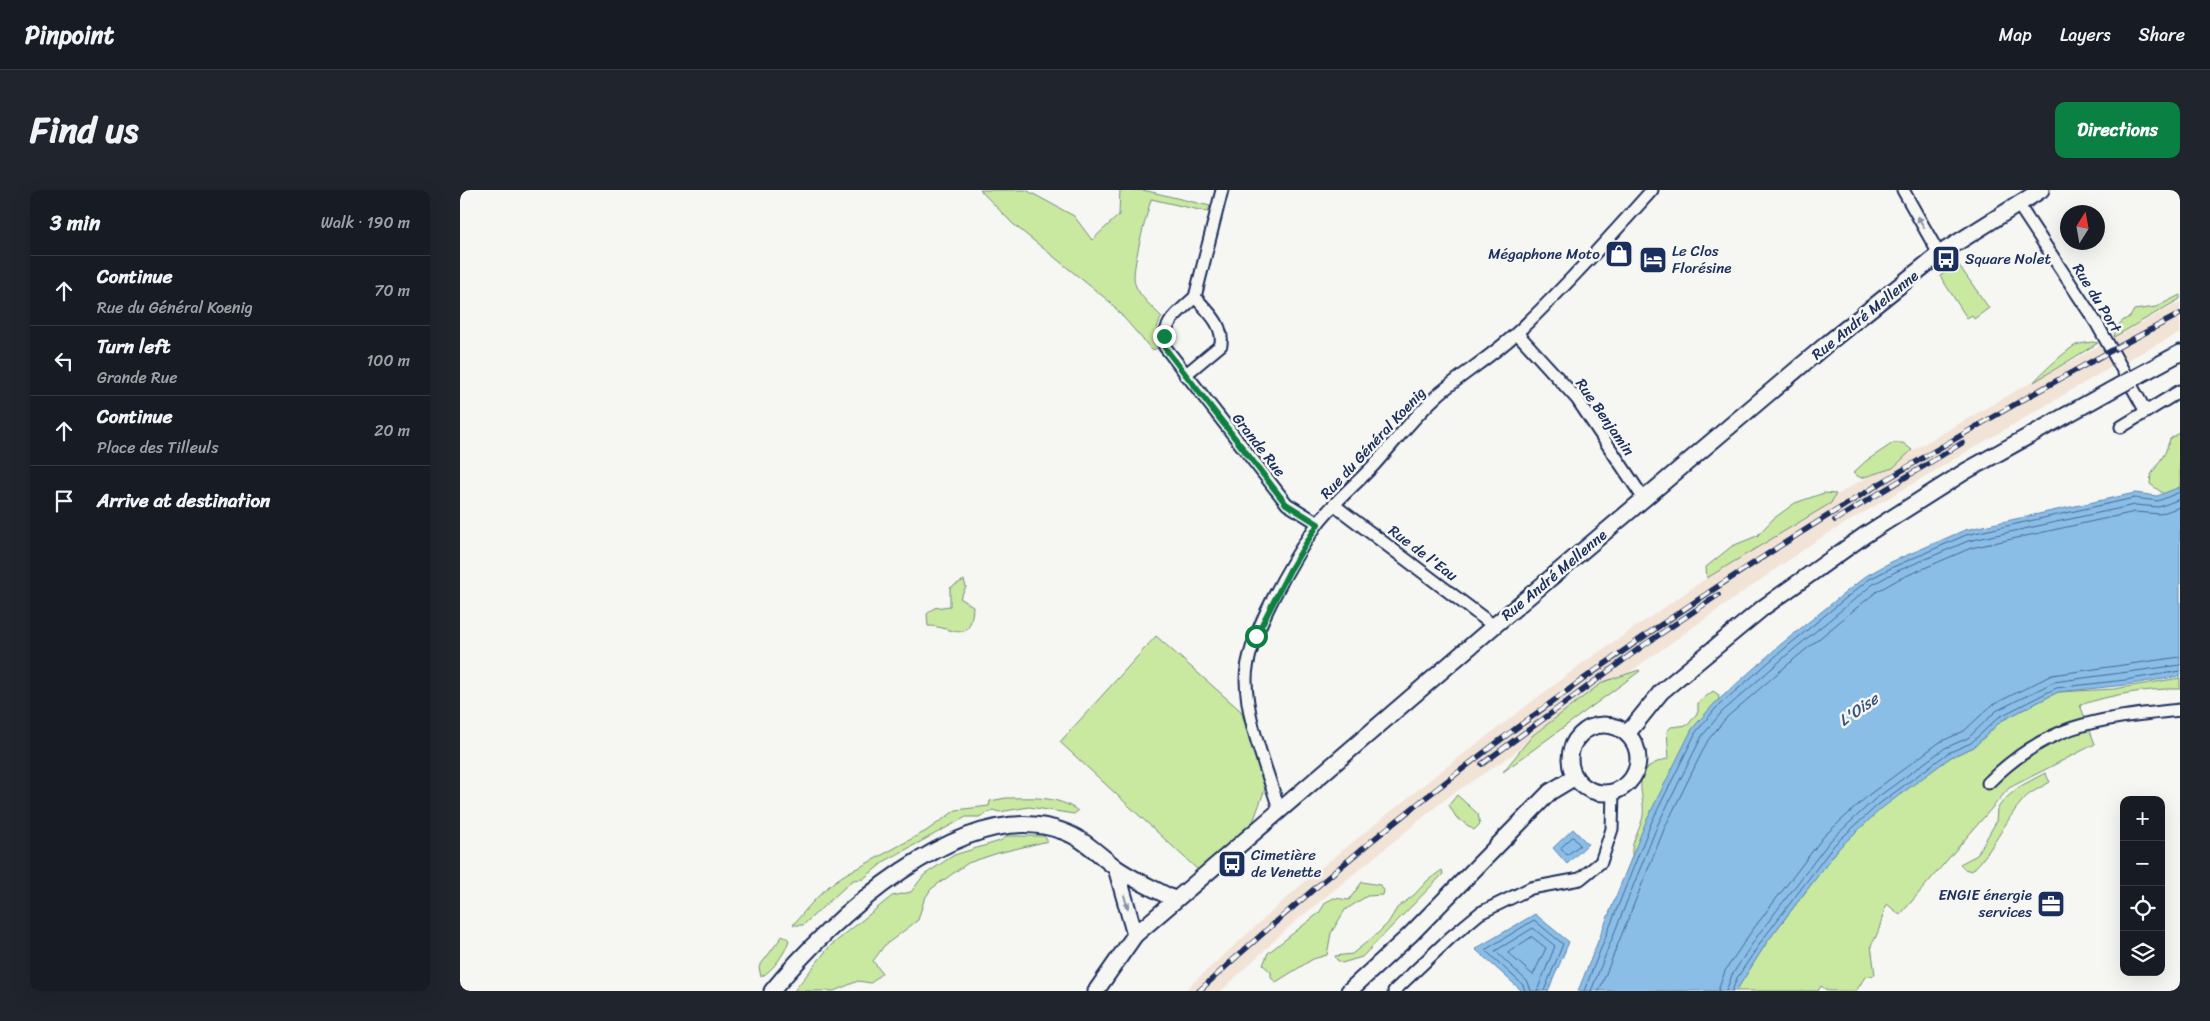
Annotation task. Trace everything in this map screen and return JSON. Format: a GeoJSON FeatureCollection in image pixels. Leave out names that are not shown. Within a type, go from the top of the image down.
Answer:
{"type":"FeatureCollection","features":[{"type":"Feature","properties":{"kind":"street"},"geometry":{"type":"LineString","coordinates":[[1186,375],[1222,345],[1223,335],[1220,326],[1194,297],[1222,190]]}},
{"type":"Feature","properties":{"kind":"street","name":"Rue du Général Koenig"},"geometry":{"type":"LineString","coordinates":[[1280,812],[1250,712],[1246,679],[1249,659],[1266,616],[1318,524],[1373,466],[1414,417],[1440,393],[1517,333],[1564,288],[1652,190]]}},
{"type":"Feature","properties":{"kind":"street"},"geometry":{"type":"LineString","coordinates":[[1903,190],[1940,254]]}},
{"type":"Feature","properties":{"kind":"street","name":"Rue André Mellenne"},"geometry":{"type":"LineString","coordinates":[[1096,991],[1136,935],[1494,626],[1828,344],[1940,254],[2041,190]]}},
{"type":"Feature","properties":{"kind":"street","name":"Rue du Port"},"geometry":{"type":"LineString","coordinates":[[2018,204],[2097,324],[2145,410]]}},
{"type":"Feature","properties":{"kind":"street","name":"Grande Rue"},"geometry":{"type":"LineString","coordinates":[[1194,297],[1168,324],[1164,336],[1165,348],[1286,504],[1318,524]]}},
{"type":"Feature","properties":{"kind":"street","name":"Rue Benjamin"},"geometry":{"type":"LineString","coordinates":[[1517,333],[1577,399],[1644,500]]}},
{"type":"Feature","properties":{"kind":"street"},"geometry":{"type":"LineString","coordinates":[[1627,734],[1661,692],[1764,608],[1865,535],[1966,471],[2180,353]]}},
{"type":"Feature","properties":{"kind":"street"},"geometry":{"type":"LineString","coordinates":[[2121,427],[2145,410],[2180,392]]}},
{"type":"Feature","properties":{"kind":"street","name":"Rue de l'Eau"},"geometry":{"type":"LineString","coordinates":[[1334,505],[1494,626]]}},
{"type":"Feature","properties":{"kind":"street"},"geometry":{"type":"LineString","coordinates":[[1988,783],[2010,762],[2038,742],[2062,731],[2090,723],[2180,710]]}},
{"type":"Feature","properties":{"kind":"street"},"geometry":{"type":"LineString","coordinates":[[1597,725],[1608,725],[1618,728],[1627,734],[1634,742],[1638,762],[1630,781],[1613,792],[1591,791],[1582,786],[1570,767],[1571,751],[1578,736],[1586,729],[1597,725]]}},
{"type":"Feature","properties":{"kind":"street"},"geometry":{"type":"LineString","coordinates":[[1349,991],[1410,935],[1550,792],[1575,777]]}},
{"type":"Feature","properties":{"kind":"street"},"geometry":{"type":"LineString","coordinates":[[1394,991],[1451,937],[1480,913],[1531,888],[1580,879],[1601,862],[1612,829],[1613,792]]}},
{"type":"Feature","properties":{"kind":"street"},"geometry":{"type":"LineString","coordinates":[[772,991],[799,959],[831,927],[887,880],[924,857],[965,838],[999,827],[1021,823],[1045,826],[1063,831],[1084,841],[1116,868],[1175,900]]}},
{"type":"Feature","properties":{"kind":"street"},"geometry":{"type":"LineString","coordinates":[[1116,868],[1136,935]]}},
{"type":"Feature","properties":{"kind":"shaded area"},"geometry":{"type":"Polygon","coordinates":[[[2180,302],[2180,333],[2099,374],[1817,540],[1509,757],[1448,797],[1290,926],[1221,991],[1184,991],[1311,876],[1436,775],[1580,665],[1707,578],[1850,487],[2019,389],[2180,302]]]}},
{"type":"Feature","properties":{"kind":"green space"},"geometry":{"type":"Polygon","coordinates":[[[980,190],[1026,190],[1074,216],[1092,240],[1119,215],[1120,190],[1143,190],[1210,206],[1208,212],[1151,199],[1137,256],[1134,277],[1135,284],[1140,293],[1162,317],[1158,324],[1158,348],[1152,350],[1110,302],[1013,224],[980,190]]]}},
{"type":"Feature","properties":{"kind":"green space"},"geometry":{"type":"Polygon","coordinates":[[[1958,264],[1989,308],[1974,319],[1972,315],[1967,318],[1940,276],[1958,264]]]}},
{"type":"Feature","properties":{"kind":"green space"},"geometry":{"type":"Polygon","coordinates":[[[2180,295],[2180,299],[2114,337],[2119,324],[2130,317],[2134,310],[2156,307],[2180,295]]]}},
{"type":"Feature","properties":{"kind":"green space"},"geometry":{"type":"Polygon","coordinates":[[[2092,342],[2098,343],[2034,382],[2072,347],[2092,342]]]}},
{"type":"Feature","properties":{"kind":"green space"},"geometry":{"type":"Polygon","coordinates":[[[2180,432],[2180,494],[2164,494],[2150,484],[2151,475],[2165,453],[2170,439],[2180,432]]]}},
{"type":"Feature","properties":{"kind":"green space"},"geometry":{"type":"Polygon","coordinates":[[[1893,443],[1903,443],[1912,450],[1893,468],[1861,478],[1853,473],[1866,461],[1893,443]]]}},
{"type":"Feature","properties":{"kind":"green space"},"geometry":{"type":"Polygon","coordinates":[[[1824,493],[1836,494],[1831,503],[1707,578],[1706,567],[1732,546],[1757,536],[1773,519],[1795,503],[1824,493]]]}},
{"type":"Feature","properties":{"kind":"green space"},"geometry":{"type":"Polygon","coordinates":[[[964,580],[966,587],[960,598],[973,606],[969,627],[959,632],[928,626],[927,614],[934,608],[950,606],[950,588],[964,580]]]}},
{"type":"Feature","properties":{"kind":"green space"},"geometry":{"type":"Polygon","coordinates":[[[1156,636],[1241,711],[1265,789],[1253,822],[1198,870],[1060,742],[1156,636]]]}},
{"type":"Feature","properties":{"kind":"green space"},"geometry":{"type":"Polygon","coordinates":[[[1639,670],[1503,772],[1533,735],[1603,682],[1639,670]]]}},
{"type":"Feature","properties":{"kind":"green space"},"geometry":{"type":"Polygon","coordinates":[[[2180,678],[2180,689],[2129,693],[2080,705],[2095,744],[2009,788],[1900,915],[1887,904],[1877,935],[1871,945],[1875,975],[1865,977],[1856,991],[1828,991],[1821,986],[1818,991],[1736,991],[1767,942],[1839,848],[1878,809],[1951,757],[1974,747],[2001,721],[2058,692],[2114,689],[2180,678]]]}},
{"type":"Feature","properties":{"kind":"green space"},"geometry":{"type":"Polygon","coordinates":[[[1713,691],[1719,695],[1718,705],[1634,863],[1632,857],[1633,845],[1643,816],[1642,776],[1650,766],[1669,758],[1667,731],[1671,727],[1688,725],[1698,712],[1698,703],[1713,691]]]}},
{"type":"Feature","properties":{"kind":"green space"},"geometry":{"type":"Polygon","coordinates":[[[2045,773],[2050,782],[2024,799],[1980,863],[1972,871],[1964,869],[1960,864],[1977,855],[1996,822],[1997,809],[2005,799],[2019,787],[2045,773]]]}},
{"type":"Feature","properties":{"kind":"green space"},"geometry":{"type":"Polygon","coordinates":[[[1457,795],[1478,814],[1480,824],[1474,830],[1456,817],[1449,805],[1457,795]]]}},
{"type":"Feature","properties":{"kind":"green space"},"geometry":{"type":"Polygon","coordinates":[[[1006,798],[1044,798],[1061,802],[1078,811],[1074,814],[1029,807],[999,812],[993,810],[979,817],[966,817],[885,861],[863,879],[853,880],[803,925],[793,925],[823,892],[840,877],[926,831],[956,810],[989,806],[990,801],[1006,798]]]}},
{"type":"Feature","properties":{"kind":"green space"},"geometry":{"type":"Polygon","coordinates":[[[1007,836],[1044,836],[1048,841],[998,853],[968,863],[931,889],[924,900],[918,920],[884,946],[873,961],[882,973],[871,983],[858,981],[834,991],[794,991],[829,947],[892,896],[911,892],[924,875],[954,855],[1000,841],[1007,836]]]}},
{"type":"Feature","properties":{"kind":"green space"},"geometry":{"type":"Polygon","coordinates":[[[1442,870],[1443,874],[1362,957],[1342,963],[1337,960],[1335,956],[1352,954],[1377,934],[1388,923],[1397,908],[1442,870]]]}},
{"type":"Feature","properties":{"kind":"green space"},"geometry":{"type":"Polygon","coordinates":[[[1362,882],[1380,885],[1384,890],[1383,895],[1367,896],[1345,910],[1331,933],[1327,955],[1313,959],[1276,982],[1271,978],[1271,972],[1263,965],[1268,953],[1319,913],[1326,902],[1334,898],[1349,900],[1362,882]]]}},
{"type":"Feature","properties":{"kind":"green space"},"geometry":{"type":"Polygon","coordinates":[[[783,935],[789,940],[785,951],[774,966],[761,977],[759,967],[783,935]]]}},
{"type":"Feature","properties":{"kind":"water","name":"L'Oise"},"geometry":{"type":"Polygon","coordinates":[[[2180,487],[2180,676],[2126,685],[2058,692],[2001,721],[1974,747],[1951,757],[1882,808],[1839,848],[1767,942],[1736,991],[1578,991],[1647,819],[1692,729],[1714,704],[1780,645],[1866,576],[1891,562],[1965,530],[2135,493],[2157,496],[2180,487]]]}},
{"type":"Feature","properties":{"kind":"water"},"geometry":{"type":"Polygon","coordinates":[[[1573,829],[1588,844],[1567,864],[1553,848],[1573,829]]]}},
{"type":"Feature","properties":{"kind":"water"},"geometry":{"type":"Polygon","coordinates":[[[1535,914],[1569,942],[1548,991],[1522,991],[1475,949],[1535,914]]]}},
{"type":"Feature","properties":{"kind":"railway"},"geometry":{"type":"LineString","coordinates":[[1199,991],[1311,892],[1426,797],[1545,706],[1667,620],[1792,538],[1919,460],[2049,385],[2180,314]]}},
{"type":"Feature","properties":{"kind":"railway"},"geometry":{"type":"LineString","coordinates":[[1835,520],[1962,443]]}},
{"type":"Feature","properties":{"kind":"railway"},"geometry":{"type":"LineString","coordinates":[[1482,764],[1644,645],[1718,595]]}},
{"type":"Feature","properties":{"kind":"place","name":"Mégaphone Moto"},"geometry":{"type":"Point","coordinates":[1619,254]}},
{"type":"Feature","properties":{"kind":"place","name":"Square Nolet"},"geometry":{"type":"Point","coordinates":[1946,259]}},
{"type":"Feature","properties":{"kind":"place","name":"Le Clos Florésine"},"geometry":{"type":"Point","coordinates":[1653,260]}},
{"type":"Feature","properties":{"kind":"place","name":"Cimetière de Venette"},"geometry":{"type":"Point","coordinates":[1232,864]}},
{"type":"Feature","properties":{"kind":"place","name":"ENGIE énergie services"},"geometry":{"type":"Point","coordinates":[2051,904]}},
{"type":"Feature","properties":{"kind":"route"},"geometry":{"type":"LineString","coordinates":[[1164,336],[1165,348],[1286,504],[1318,524],[1290,570],[1256,636]]}}]}
